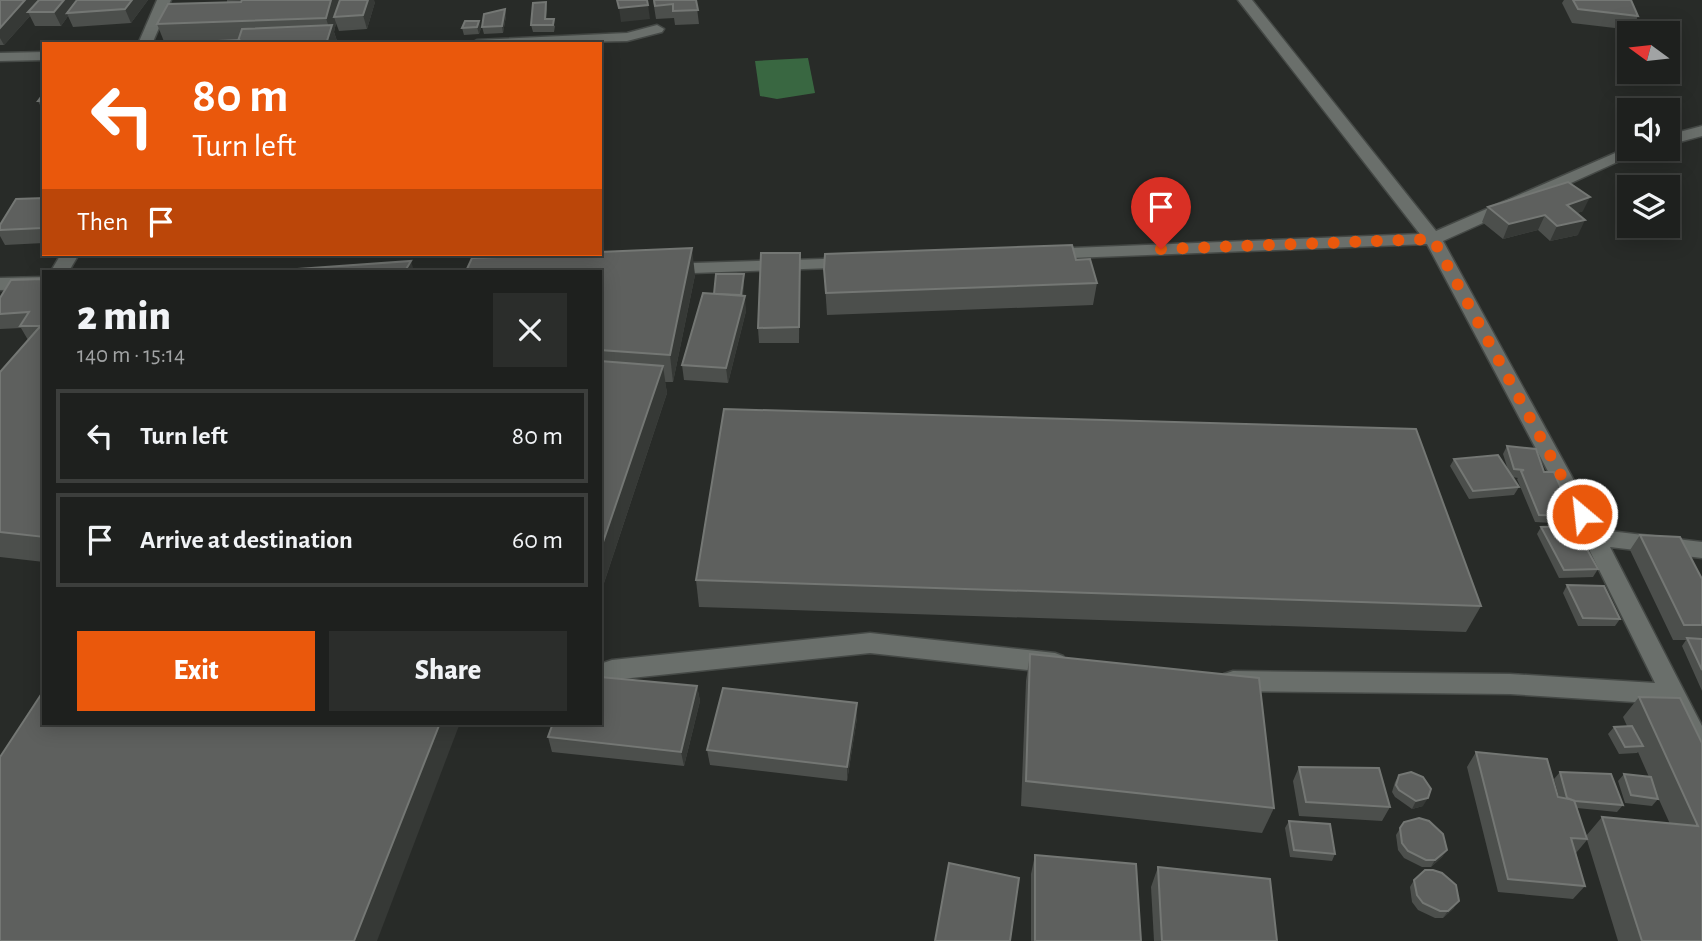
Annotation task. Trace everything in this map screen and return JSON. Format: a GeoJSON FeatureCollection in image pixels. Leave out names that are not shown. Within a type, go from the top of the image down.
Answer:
{"type":"FeatureCollection","features":[{"type":"Feature","properties":{"kind":"street"},"geometry":{"type":"LineString","coordinates":[[146,42],[164,0]]}},
{"type":"Feature","properties":{"kind":"street"},"geometry":{"type":"LineString","coordinates":[[1245,0],[1433,239],[1594,537],[1702,751]]}},
{"type":"Feature","properties":{"kind":"street"},"geometry":{"type":"LineString","coordinates":[[520,42],[627,37],[657,30]]}},
{"type":"Feature","properties":{"kind":"street"},"geometry":{"type":"LineString","coordinates":[[0,57],[42,56]]}},
{"type":"Feature","properties":{"kind":"street"},"geometry":{"type":"LineString","coordinates":[[1680,137],[1702,131]]}},
{"type":"Feature","properties":{"kind":"street"},"geometry":{"type":"LineString","coordinates":[[1026,255],[1433,239],[1617,158]]}},
{"type":"Feature","properties":{"kind":"street"},"geometry":{"type":"LineString","coordinates":[[642,271],[750,264],[870,262]]}},
{"type":"Feature","properties":{"kind":"street"},"geometry":{"type":"LineString","coordinates":[[0,284],[42,283]]}},
{"type":"Feature","properties":{"kind":"street"},"geometry":{"type":"LineString","coordinates":[[1594,537],[1702,550]]}},
{"type":"Feature","properties":{"kind":"street"},"geometry":{"type":"LineString","coordinates":[[612,670],[870,643],[1076,666]]}},
{"type":"Feature","properties":{"kind":"street"},"geometry":{"type":"LineString","coordinates":[[1213,681],[1510,684],[1672,694]]}},
{"type":"Feature","properties":{"kind":"shaded area"},"geometry":{"type":"Polygon","coordinates":[[[808,58],[815,93],[777,99],[760,96],[755,61],[808,58]]]}},
{"type":"Feature","properties":{"kind":"building"},"geometry":{"type":"Polygon","coordinates":[[[0,0],[25,0],[0,28],[0,0]]]}},
{"type":"Feature","properties":{"kind":"building"},"geometry":{"type":"Polygon","coordinates":[[[39,0],[64,0],[54,12],[28,12],[39,0]]]}},
{"type":"Feature","properties":{"kind":"building"},"geometry":{"type":"Polygon","coordinates":[[[77,0],[132,0],[125,9],[67,13],[77,0]]]}},
{"type":"Feature","properties":{"kind":"building"},"geometry":{"type":"Polygon","coordinates":[[[242,0],[331,0],[326,18],[157,24],[168,4],[242,0]]]}},
{"type":"Feature","properties":{"kind":"building"},"geometry":{"type":"Polygon","coordinates":[[[340,0],[368,0],[363,15],[334,17],[340,0]]]}},
{"type":"Feature","properties":{"kind":"building"},"geometry":{"type":"Polygon","coordinates":[[[617,0],[647,0],[648,5],[619,8],[617,0]]]}},
{"type":"Feature","properties":{"kind":"building"},"geometry":{"type":"Polygon","coordinates":[[[654,0],[696,0],[698,10],[673,11],[673,4],[655,6],[654,0]]]}},
{"type":"Feature","properties":{"kind":"building"},"geometry":{"type":"Polygon","coordinates":[[[1573,0],[1631,0],[1638,16],[1578,9],[1573,0]]]}},
{"type":"Feature","properties":{"kind":"building"},"geometry":{"type":"Polygon","coordinates":[[[546,2],[545,19],[554,19],[553,25],[531,25],[533,3],[546,2]]]}},
{"type":"Feature","properties":{"kind":"building"},"geometry":{"type":"Polygon","coordinates":[[[505,9],[502,26],[482,27],[484,14],[505,9]]]}},
{"type":"Feature","properties":{"kind":"building"},"geometry":{"type":"Polygon","coordinates":[[[465,21],[479,21],[477,27],[462,28],[465,21]]]}},
{"type":"Feature","properties":{"kind":"building"},"geometry":{"type":"Polygon","coordinates":[[[332,25],[327,42],[238,42],[242,29],[332,25]]]}},
{"type":"Feature","properties":{"kind":"building"},"geometry":{"type":"Polygon","coordinates":[[[239,40],[238,42],[194,42],[239,40]]]}},
{"type":"Feature","properties":{"kind":"building"},"geometry":{"type":"Polygon","coordinates":[[[1568,182],[1590,197],[1567,205],[1585,220],[1557,226],[1545,215],[1509,224],[1488,207],[1568,182]]]}},
{"type":"Feature","properties":{"kind":"building"},"geometry":{"type":"Polygon","coordinates":[[[42,198],[42,228],[0,230],[0,225],[16,199],[42,198]]]}},
{"type":"Feature","properties":{"kind":"building"},"geometry":{"type":"Polygon","coordinates":[[[1072,245],[1076,260],[1090,259],[1097,283],[826,293],[825,254],[1072,245]]]}},
{"type":"Feature","properties":{"kind":"building"},"geometry":{"type":"Polygon","coordinates":[[[692,248],[670,355],[602,350],[602,270],[466,270],[472,258],[602,256],[602,252],[692,248]]]}},
{"type":"Feature","properties":{"kind":"building"},"geometry":{"type":"Polygon","coordinates":[[[761,253],[800,253],[799,327],[758,328],[761,253]]]}},
{"type":"Feature","properties":{"kind":"building"},"geometry":{"type":"Polygon","coordinates":[[[411,261],[406,270],[283,270],[411,261]]]}},
{"type":"Feature","properties":{"kind":"building"},"geometry":{"type":"Polygon","coordinates":[[[104,269],[217,269],[216,270],[104,269]]]}},
{"type":"Feature","properties":{"kind":"building"},"geometry":{"type":"Polygon","coordinates":[[[716,274],[744,274],[741,295],[714,294],[716,274]]]}},
{"type":"Feature","properties":{"kind":"building"},"geometry":{"type":"Polygon","coordinates":[[[42,279],[40,326],[20,326],[29,312],[0,314],[0,298],[11,280],[42,279]]]}},
{"type":"Feature","properties":{"kind":"building"},"geometry":{"type":"Polygon","coordinates":[[[703,293],[745,296],[726,368],[682,365],[703,293]]]}},
{"type":"Feature","properties":{"kind":"building"},"geometry":{"type":"Polygon","coordinates":[[[42,324],[42,537],[0,532],[0,372],[42,324]]]}},
{"type":"Feature","properties":{"kind":"building"},"geometry":{"type":"Polygon","coordinates":[[[602,361],[663,366],[602,545],[602,361]]]}},
{"type":"Feature","properties":{"kind":"building"},"geometry":{"type":"Polygon","coordinates":[[[724,409],[1416,429],[1481,606],[696,580],[724,409]]]}},
{"type":"Feature","properties":{"kind":"building"},"geometry":{"type":"Polygon","coordinates":[[[1507,446],[1536,449],[1544,472],[1554,472],[1573,516],[1539,515],[1521,471],[1524,470],[1514,469],[1507,446]]]}},
{"type":"Feature","properties":{"kind":"building"},"geometry":{"type":"Polygon","coordinates":[[[1498,455],[1519,487],[1473,491],[1454,459],[1498,455]]]}},
{"type":"Feature","properties":{"kind":"building"},"geometry":{"type":"Polygon","coordinates":[[[1574,526],[1598,569],[1564,570],[1541,527],[1574,526]]]}},
{"type":"Feature","properties":{"kind":"building"},"geometry":{"type":"Polygon","coordinates":[[[1640,535],[1680,537],[1702,579],[1702,625],[1684,625],[1640,535]]]}},
{"type":"Feature","properties":{"kind":"building"},"geometry":{"type":"Polygon","coordinates":[[[1567,585],[1604,586],[1620,619],[1583,618],[1567,585]]]}},
{"type":"Feature","properties":{"kind":"building"},"geometry":{"type":"Polygon","coordinates":[[[1687,638],[1702,639],[1702,670],[1687,638]]]}},
{"type":"Feature","properties":{"kind":"building"},"geometry":{"type":"Polygon","coordinates":[[[1030,654],[1259,678],[1274,808],[1026,781],[1030,654]]]}},
{"type":"Feature","properties":{"kind":"building"},"geometry":{"type":"Polygon","coordinates":[[[602,677],[697,686],[681,752],[548,737],[552,725],[602,725],[602,677]]]}},
{"type":"Feature","properties":{"kind":"building"},"geometry":{"type":"Polygon","coordinates":[[[723,688],[857,703],[847,767],[707,750],[723,688]]]}},
{"type":"Feature","properties":{"kind":"building"},"geometry":{"type":"Polygon","coordinates":[[[42,693],[42,725],[439,725],[354,941],[0,941],[0,757],[42,693]]]}},
{"type":"Feature","properties":{"kind":"building"},"geometry":{"type":"Polygon","coordinates":[[[1639,697],[1680,698],[1702,743],[1702,941],[1642,941],[1602,817],[1698,826],[1639,697]]]}},
{"type":"Feature","properties":{"kind":"building"},"geometry":{"type":"Polygon","coordinates":[[[1632,726],[1643,746],[1625,747],[1614,727],[1632,726]]]}},
{"type":"Feature","properties":{"kind":"building"},"geometry":{"type":"Polygon","coordinates":[[[1476,752],[1547,759],[1558,797],[1574,800],[1587,839],[1571,838],[1585,886],[1508,879],[1476,752]]]}},
{"type":"Feature","properties":{"kind":"building"},"geometry":{"type":"Polygon","coordinates":[[[1299,767],[1379,768],[1390,807],[1306,802],[1299,767]]]}},
{"type":"Feature","properties":{"kind":"building"},"geometry":{"type":"Polygon","coordinates":[[[1411,772],[1423,777],[1431,789],[1428,798],[1416,801],[1399,790],[1396,785],[1399,775],[1411,772]]]}},
{"type":"Feature","properties":{"kind":"building"},"geometry":{"type":"Polygon","coordinates":[[[1560,772],[1611,774],[1623,805],[1567,798],[1560,772]]]}},
{"type":"Feature","properties":{"kind":"building"},"geometry":{"type":"Polygon","coordinates":[[[1624,774],[1651,777],[1658,799],[1631,795],[1624,774]]]}},
{"type":"Feature","properties":{"kind":"building"},"geometry":{"type":"Polygon","coordinates":[[[1419,818],[1429,821],[1443,834],[1447,850],[1435,860],[1426,860],[1408,851],[1402,843],[1400,828],[1404,822],[1419,818]]]}},
{"type":"Feature","properties":{"kind":"building"},"geometry":{"type":"Polygon","coordinates":[[[1289,821],[1330,824],[1335,854],[1294,850],[1289,821]]]}},
{"type":"Feature","properties":{"kind":"building"},"geometry":{"type":"Polygon","coordinates":[[[1035,855],[1136,864],[1141,941],[1035,941],[1035,855]]]}},
{"type":"Feature","properties":{"kind":"building"},"geometry":{"type":"Polygon","coordinates":[[[949,863],[1019,878],[1010,941],[935,941],[949,863]]]}},
{"type":"Feature","properties":{"kind":"building"},"geometry":{"type":"Polygon","coordinates":[[[1158,867],[1270,879],[1277,941],[1162,941],[1158,867]]]}},
{"type":"Feature","properties":{"kind":"building"},"geometry":{"type":"Polygon","coordinates":[[[1425,870],[1442,873],[1456,885],[1459,901],[1448,911],[1440,911],[1423,903],[1417,895],[1414,880],[1425,870]]]}},
{"type":"Feature","properties":{"kind":"route"},"geometry":{"type":"LineString","coordinates":[[1161,249],[1433,239],[1582,514]]}}]}
